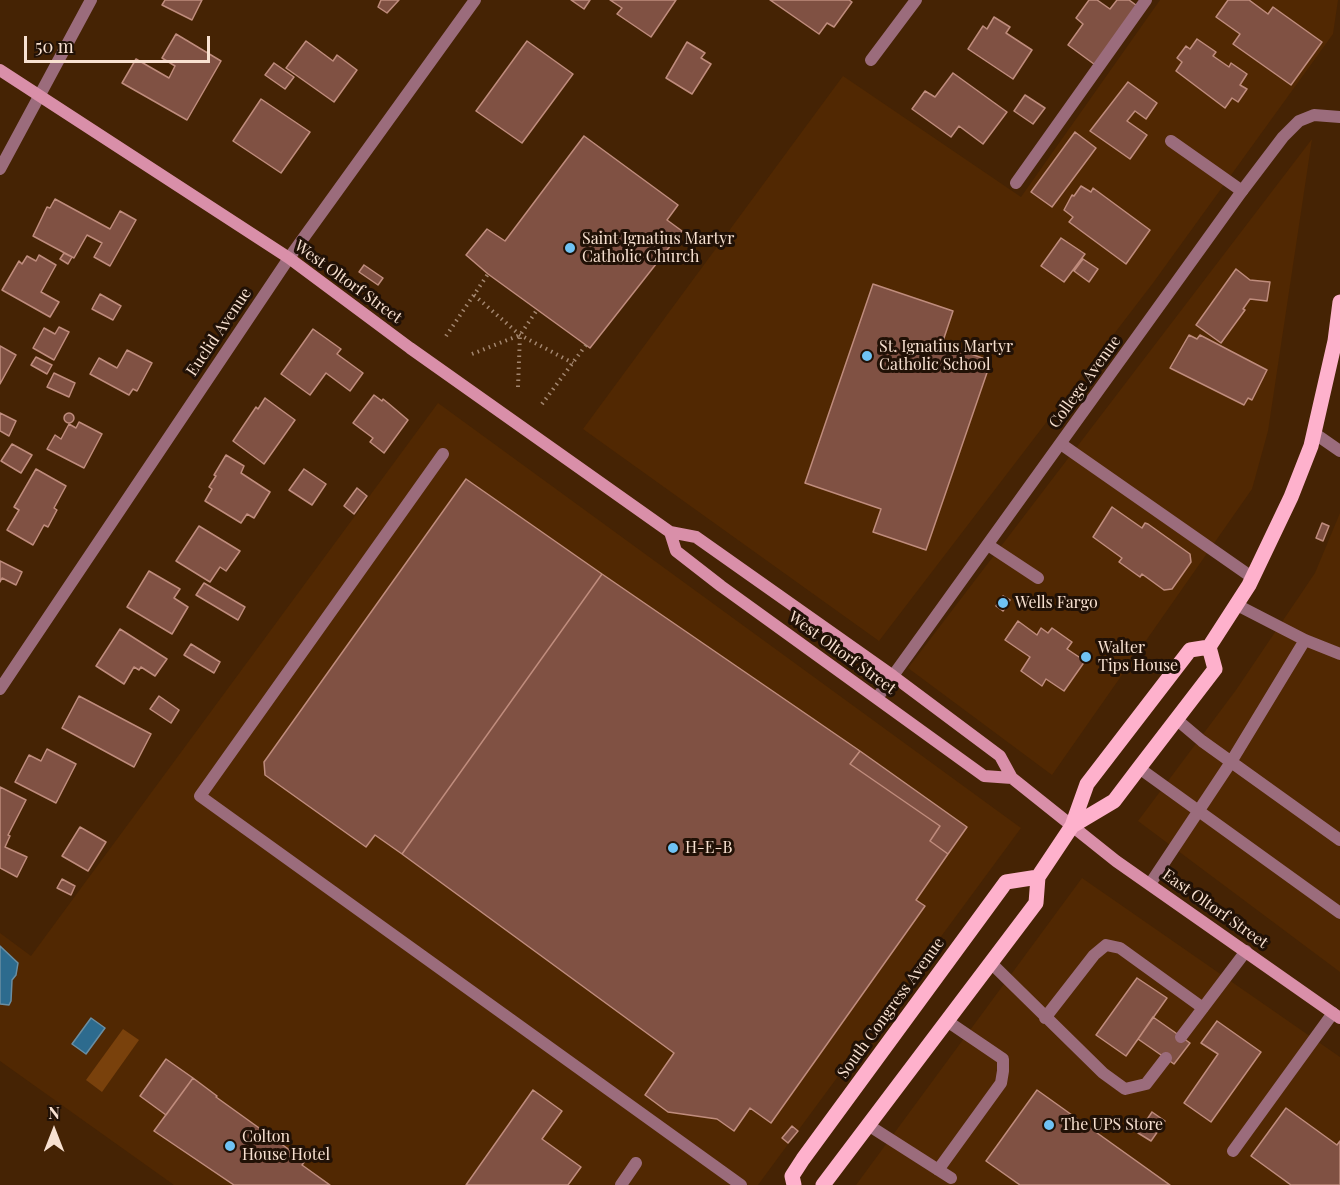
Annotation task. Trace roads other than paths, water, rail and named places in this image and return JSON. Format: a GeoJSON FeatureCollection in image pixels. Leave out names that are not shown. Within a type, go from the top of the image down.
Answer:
{"type":"FeatureCollection","features":[{"type":"Feature","properties":{"kind":"main road","name":"West Oltorf Street"},"geometry":{"type":"LineString","coordinates":[[0,70],[288,258],[410,348],[670,532],[696,537],[893,676],[1000,756],[1012,778],[1072,826]]}},
{"type":"Feature","properties":{"kind":"main road"},"geometry":{"type":"LineString","coordinates":[[824,1185],[1036,903],[1038,877],[1072,826],[1087,784],[1190,650],[1209,647],[1253,578],[1291,497],[1314,433],[1337,341],[1340,302]]}},
{"type":"Feature","properties":{"kind":"main road","name":"West Oltorf Street"},"geometry":{"type":"LineString","coordinates":[[670,532],[676,551],[721,586],[984,776],[1012,778]]}},
{"type":"Feature","properties":{"kind":"main road"},"geometry":{"type":"LineString","coordinates":[[1072,826],[1114,801],[1215,669],[1209,647]]}},
{"type":"Feature","properties":{"kind":"main road","name":"East Oltorf Street"},"geometry":{"type":"LineString","coordinates":[[1072,826],[1116,861],[1336,1015]]}},
{"type":"Feature","properties":{"kind":"main road","name":"South Congress Avenue"},"geometry":{"type":"LineString","coordinates":[[794,1185],[792,1176],[803,1159],[1006,882],[1038,877]]}},
{"type":"Feature","properties":{"kind":"street"},"geometry":{"type":"LineString","coordinates":[[0,169],[92,0]]}},
{"type":"Feature","properties":{"kind":"street","name":"Euclid Avenue"},"geometry":{"type":"LineString","coordinates":[[0,689],[288,258],[475,0]]}},
{"type":"Feature","properties":{"kind":"street"},"geometry":{"type":"LineString","coordinates":[[871,60],[915,0]]}},
{"type":"Feature","properties":{"kind":"street"},"geometry":{"type":"LineString","coordinates":[[1016,183],[1146,0]]}},
{"type":"Feature","properties":{"kind":"street","name":"College Avenue"},"geometry":{"type":"LineString","coordinates":[[877,698],[1283,137],[1299,121],[1314,116],[1340,117]]}},
{"type":"Feature","properties":{"kind":"street"},"geometry":{"type":"LineString","coordinates":[[1171,141],[1242,191]]}},
{"type":"Feature","properties":{"kind":"street"},"geometry":{"type":"LineString","coordinates":[[1314,433],[1340,451]]}},
{"type":"Feature","properties":{"kind":"street"},"geometry":{"type":"LineString","coordinates":[[1061,444],[1253,578]]}},
{"type":"Feature","properties":{"kind":"street"},"geometry":{"type":"LineString","coordinates":[[443,454],[200,796],[741,1185]]}},
{"type":"Feature","properties":{"kind":"street"},"geometry":{"type":"LineString","coordinates":[[988,545],[1038,578]]}},
{"type":"Feature","properties":{"kind":"street"},"geometry":{"type":"LineString","coordinates":[[1237,605],[1305,640],[1340,654]]}},
{"type":"Feature","properties":{"kind":"street"},"geometry":{"type":"LineString","coordinates":[[1150,884],[1231,762],[1305,640]]}},
{"type":"Feature","properties":{"kind":"street"},"geometry":{"type":"LineString","coordinates":[[1176,719],[1231,762],[1340,840]]}},
{"type":"Feature","properties":{"kind":"street"},"geometry":{"type":"LineString","coordinates":[[1139,768],[1340,913]]}},
{"type":"Feature","properties":{"kind":"street"},"geometry":{"type":"LineString","coordinates":[[1045,1018],[1094,954],[1106,945],[1120,948],[1203,1008]]}},
{"type":"Feature","properties":{"kind":"street"},"geometry":{"type":"LineString","coordinates":[[1181,1037],[1246,951]]}},
{"type":"Feature","properties":{"kind":"street"},"geometry":{"type":"LineString","coordinates":[[991,963],[1103,1073],[1125,1089],[1146,1084],[1166,1058]]}},
{"type":"Feature","properties":{"kind":"street"},"geometry":{"type":"LineString","coordinates":[[1233,1151],[1336,1015]]}},
{"type":"Feature","properties":{"kind":"street"},"geometry":{"type":"LineString","coordinates":[[938,1170],[1001,1083],[1004,1071],[1004,1059],[947,1021]]}},
{"type":"Feature","properties":{"kind":"street"},"geometry":{"type":"LineString","coordinates":[[868,1125],[938,1170],[953,1183]]}},
{"type":"Feature","properties":{"kind":"street"},"geometry":{"type":"LineString","coordinates":[[621,1185],[636,1163]]}},
{"type":"Feature","properties":{"kind":"water"},"geometry":{"type":"Polygon","coordinates":[[[0,946],[18,963],[16,975],[12,980],[9,1005],[0,1004],[0,946]]]}},
{"type":"Feature","properties":{"kind":"water"},"geometry":{"type":"Polygon","coordinates":[[[91,1018],[105,1028],[86,1054],[72,1044],[91,1018]]]}},
{"type":"Feature","properties":{"kind":"place","name":"Saint Ignatius Martyr Catholic Church"},"geometry":{"type":"Point","coordinates":[570,248]}},
{"type":"Feature","properties":{"kind":"place","name":"St. Ignatius Martyr Catholic School"},"geometry":{"type":"Point","coordinates":[867,356]}},
{"type":"Feature","properties":{"kind":"place","name":"Wells Fargo"},"geometry":{"type":"Point","coordinates":[1003,603]}},
{"type":"Feature","properties":{"kind":"place","name":"Walter Tips House"},"geometry":{"type":"Point","coordinates":[1086,657]}},
{"type":"Feature","properties":{"kind":"place","name":"H-E-B"},"geometry":{"type":"Point","coordinates":[673,848]}},
{"type":"Feature","properties":{"kind":"place","name":"The UPS Store"},"geometry":{"type":"Point","coordinates":[1049,1125]}},
{"type":"Feature","properties":{"kind":"place","name":"Colton House Hotel"},"geometry":{"type":"Point","coordinates":[230,1146]}}]}
